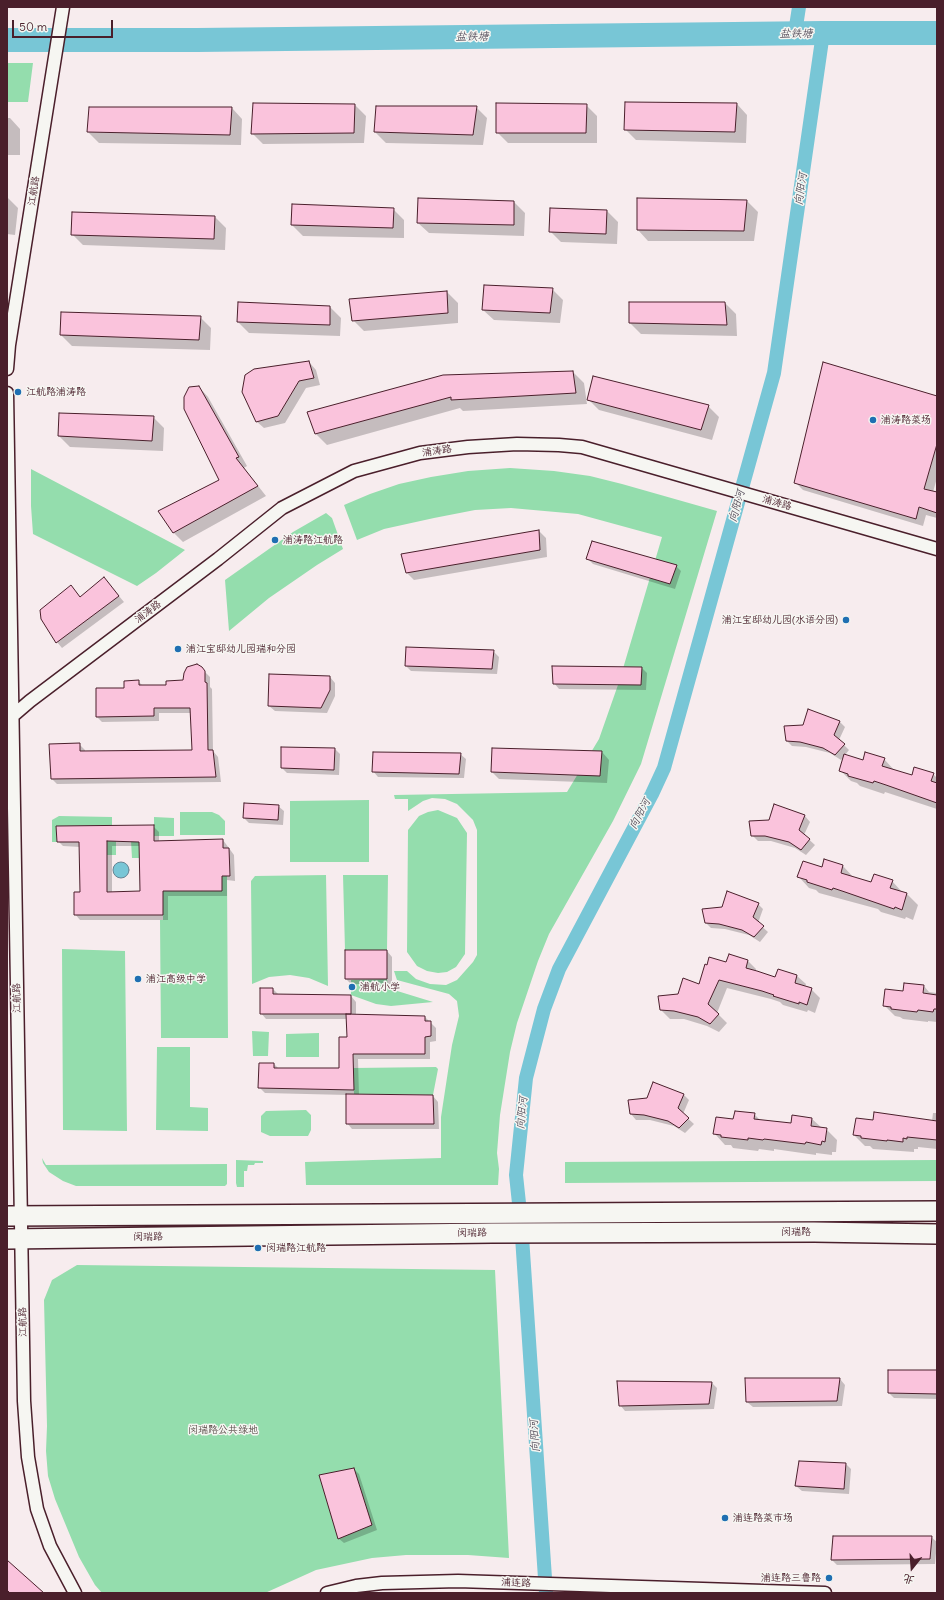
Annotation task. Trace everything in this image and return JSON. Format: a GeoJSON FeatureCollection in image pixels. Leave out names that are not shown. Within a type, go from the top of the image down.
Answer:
{"type":"FeatureCollection","features":[{"type":"Feature","properties":{"kind":"main road","name":"闵瑞路"},"geometry":{"type":"LineString","coordinates":[[13,1216],[937,1211]]}},
{"type":"Feature","properties":{"kind":"main road","name":"闵瑞路"},"geometry":{"type":"LineString","coordinates":[[15,1239],[552,1232],[814,1232],[937,1234]]}},
{"type":"Feature","properties":{"kind":"street","name":"江航路"},"geometry":{"type":"LineString","coordinates":[[7,369],[9,345],[63,10]]}},
{"type":"Feature","properties":{"kind":"street","name":"江航路"},"geometry":{"type":"LineString","coordinates":[[7,393],[13,1216],[29,1464],[37,1509],[50,1546],[75,1593]]}},
{"type":"Feature","properties":{"kind":"street","name":"浦涛路"},"geometry":{"type":"LineString","coordinates":[[10,719],[30,700],[218,559],[282,508],[354,471],[420,453],[468,447],[517,444],[582,447],[937,549]]}},
{"type":"Feature","properties":{"kind":"street","name":"浦连路"},"geometry":{"type":"LineString","coordinates":[[327,1593],[356,1586],[382,1583],[458,1581],[825,1593]]}},
{"type":"Feature","properties":{"kind":"green space"},"geometry":{"type":"Polygon","coordinates":[[[7,63],[33,63],[28,102],[7,102],[7,63]]]}},
{"type":"Feature","properties":{"kind":"green space"},"geometry":{"type":"Polygon","coordinates":[[[510,468],[554,471],[590,476],[717,511],[641,764],[613,821],[549,934],[538,961],[517,1023],[510,1052],[500,1115],[497,1153],[499,1169],[498,1185],[306,1185],[305,1162],[441,1158],[441,1117],[452,1045],[459,1016],[457,1001],[449,994],[397,980],[394,971],[407,971],[416,979],[430,984],[446,985],[457,980],[473,962],[477,955],[477,830],[473,820],[457,804],[445,799],[432,798],[423,801],[408,811],[408,799],[395,799],[394,795],[567,792],[599,739],[619,682],[662,537],[578,514],[511,508],[475,510],[434,518],[384,529],[357,540],[344,505],[399,484],[468,471],[510,468]]]}},
{"type":"Feature","properties":{"kind":"green space"},"geometry":{"type":"Polygon","coordinates":[[[31,469],[185,550],[137,586],[33,534],[31,469]]]}},
{"type":"Feature","properties":{"kind":"green space"},"geometry":{"type":"Polygon","coordinates":[[[326,513],[332,518],[343,549],[269,598],[229,631],[225,580],[293,532],[326,513]]]}},
{"type":"Feature","properties":{"kind":"green space"},"geometry":{"type":"Polygon","coordinates":[[[369,800],[369,862],[290,862],[290,801],[369,800]]]}},
{"type":"Feature","properties":{"kind":"green space"},"geometry":{"type":"Polygon","coordinates":[[[438,810],[457,818],[467,833],[465,954],[456,967],[447,972],[438,973],[427,971],[417,966],[407,952],[408,830],[419,816],[438,810]]]}},
{"type":"Feature","properties":{"kind":"green space"},"geometry":{"type":"Polygon","coordinates":[[[180,812],[212,812],[219,815],[225,821],[225,835],[180,835],[180,812]]]}},
{"type":"Feature","properties":{"kind":"green space"},"geometry":{"type":"Polygon","coordinates":[[[59,816],[112,817],[112,826],[57,826],[57,842],[52,842],[52,820],[59,816]]]}},
{"type":"Feature","properties":{"kind":"green space"},"geometry":{"type":"Polygon","coordinates":[[[154,817],[174,818],[174,836],[154,836],[154,817]]]}},
{"type":"Feature","properties":{"kind":"green space"},"geometry":{"type":"Polygon","coordinates":[[[107,841],[116,841],[116,855],[107,855],[107,841]]]}},
{"type":"Feature","properties":{"kind":"green space"},"geometry":{"type":"Polygon","coordinates":[[[131,841],[139,841],[139,858],[132,858],[131,841]]]}},
{"type":"Feature","properties":{"kind":"green space"},"geometry":{"type":"Polygon","coordinates":[[[326,875],[328,986],[309,978],[290,975],[269,977],[252,984],[251,881],[255,876],[326,875]]]}},
{"type":"Feature","properties":{"kind":"green space"},"geometry":{"type":"Polygon","coordinates":[[[343,875],[388,875],[387,950],[345,950],[343,875]]]}},
{"type":"Feature","properties":{"kind":"green space"},"geometry":{"type":"Polygon","coordinates":[[[222,876],[227,876],[228,1038],[161,1038],[160,920],[163,920],[163,891],[222,891],[222,876]]]}},
{"type":"Feature","properties":{"kind":"green space"},"geometry":{"type":"Polygon","coordinates":[[[62,949],[125,951],[127,1131],[63,1130],[62,949]]]}},
{"type":"Feature","properties":{"kind":"green space"},"geometry":{"type":"Polygon","coordinates":[[[387,979],[388,986],[394,990],[433,1002],[391,1006],[376,1004],[351,995],[351,980],[387,979]]]}},
{"type":"Feature","properties":{"kind":"green space"},"geometry":{"type":"Polygon","coordinates":[[[252,1031],[269,1032],[268,1056],[253,1056],[252,1031]]]}},
{"type":"Feature","properties":{"kind":"green space"},"geometry":{"type":"Polygon","coordinates":[[[319,1033],[319,1057],[286,1057],[286,1034],[319,1033]]]}},
{"type":"Feature","properties":{"kind":"green space"},"geometry":{"type":"Polygon","coordinates":[[[157,1047],[190,1047],[190,1107],[208,1108],[208,1131],[156,1130],[157,1047]]]}},
{"type":"Feature","properties":{"kind":"green space"},"geometry":{"type":"Polygon","coordinates":[[[436,1067],[438,1069],[433,1095],[354,1094],[353,1068],[436,1067]]]}},
{"type":"Feature","properties":{"kind":"green space"},"geometry":{"type":"Polygon","coordinates":[[[306,1110],[311,1115],[311,1130],[308,1136],[270,1136],[261,1132],[261,1116],[266,1111],[306,1110]]]}},
{"type":"Feature","properties":{"kind":"green space"},"geometry":{"type":"Polygon","coordinates":[[[42,1158],[46,1165],[227,1164],[227,1184],[225,1186],[76,1186],[63,1181],[49,1172],[43,1163],[42,1158]]]}},
{"type":"Feature","properties":{"kind":"green space"},"geometry":{"type":"Polygon","coordinates":[[[236,1160],[263,1161],[263,1163],[248,1165],[247,1171],[244,1171],[244,1187],[237,1187],[236,1160]]]}},
{"type":"Feature","properties":{"kind":"green space"},"geometry":{"type":"Polygon","coordinates":[[[937,1160],[937,1181],[565,1183],[565,1162],[937,1160]]]}},
{"type":"Feature","properties":{"kind":"green space","name":"闵瑞路公共绿地"},"geometry":{"type":"Polygon","coordinates":[[[77,1265],[495,1270],[509,1558],[468,1555],[406,1555],[372,1558],[316,1570],[265,1593],[102,1593],[95,1585],[79,1557],[55,1499],[48,1476],[46,1451],[47,1426],[44,1300],[52,1280],[77,1265]]]}},
{"type":"Feature","properties":{"kind":"water"},"geometry":{"type":"Polygon","coordinates":[[[121,862],[127,864],[129,870],[127,876],[121,878],[115,876],[113,870],[115,864],[121,862]]]}},
{"type":"Feature","properties":{"kind":"building"},"geometry":{"type":"Polygon","coordinates":[[[625,102],[737,103],[735,132],[624,130],[625,102]]]}},
{"type":"Feature","properties":{"kind":"building"},"geometry":{"type":"Polygon","coordinates":[[[253,103],[355,104],[354,133],[251,134],[253,103]]]}},
{"type":"Feature","properties":{"kind":"building"},"geometry":{"type":"Polygon","coordinates":[[[496,103],[587,104],[586,133],[496,133],[496,103]]]}},
{"type":"Feature","properties":{"kind":"building"},"geometry":{"type":"Polygon","coordinates":[[[376,106],[477,106],[473,135],[374,132],[376,106]]]}},
{"type":"Feature","properties":{"kind":"building"},"geometry":{"type":"Polygon","coordinates":[[[89,107],[232,107],[230,135],[87,132],[89,107]]]}},
{"type":"Feature","properties":{"kind":"building"},"geometry":{"type":"Polygon","coordinates":[[[418,198],[514,201],[514,225],[417,223],[418,198]]]}},
{"type":"Feature","properties":{"kind":"building"},"geometry":{"type":"Polygon","coordinates":[[[637,198],[747,200],[744,231],[637,230],[637,198]]]}},
{"type":"Feature","properties":{"kind":"building"},"geometry":{"type":"Polygon","coordinates":[[[292,204],[394,208],[393,228],[291,225],[292,204]]]}},
{"type":"Feature","properties":{"kind":"building"},"geometry":{"type":"Polygon","coordinates":[[[550,208],[607,210],[606,234],[549,232],[550,208]]]}},
{"type":"Feature","properties":{"kind":"building"},"geometry":{"type":"Polygon","coordinates":[[[72,212],[215,216],[214,239],[71,235],[72,212]]]}},
{"type":"Feature","properties":{"kind":"building"},"geometry":{"type":"Polygon","coordinates":[[[484,285],[553,288],[550,313],[482,310],[484,285]]]}},
{"type":"Feature","properties":{"kind":"building"},"geometry":{"type":"Polygon","coordinates":[[[447,291],[448,313],[352,321],[349,299],[447,291]]]}},
{"type":"Feature","properties":{"kind":"building"},"geometry":{"type":"Polygon","coordinates":[[[238,302],[330,306],[330,325],[237,322],[238,302]]]}},
{"type":"Feature","properties":{"kind":"building"},"geometry":{"type":"Polygon","coordinates":[[[629,302],[725,302],[727,325],[629,323],[629,302]]]}},
{"type":"Feature","properties":{"kind":"building"},"geometry":{"type":"Polygon","coordinates":[[[61,312],[201,316],[199,340],[60,335],[61,312]]]}},
{"type":"Feature","properties":{"kind":"building"},"geometry":{"type":"Polygon","coordinates":[[[309,361],[314,378],[299,381],[278,416],[256,422],[242,392],[245,375],[254,369],[309,361]]]}},
{"type":"Feature","properties":{"kind":"building","name":"浦涛路菜场"},"geometry":{"type":"Polygon","coordinates":[[[823,362],[937,396],[937,444],[924,489],[937,492],[937,513],[919,507],[916,519],[794,483],[823,362]]]}},
{"type":"Feature","properties":{"kind":"building"},"geometry":{"type":"Polygon","coordinates":[[[573,371],[576,393],[451,400],[451,397],[315,434],[307,412],[443,375],[573,371]]]}},
{"type":"Feature","properties":{"kind":"building"},"geometry":{"type":"Polygon","coordinates":[[[593,376],[709,405],[701,430],[587,400],[593,376]]]}},
{"type":"Feature","properties":{"kind":"building"},"geometry":{"type":"Polygon","coordinates":[[[199,386],[239,457],[236,458],[258,486],[173,533],[158,511],[219,480],[184,409],[184,397],[189,387],[199,386]]]}},
{"type":"Feature","properties":{"kind":"building"},"geometry":{"type":"Polygon","coordinates":[[[59,413],[154,416],[152,441],[58,436],[59,413]]]}},
{"type":"Feature","properties":{"kind":"building"},"geometry":{"type":"Polygon","coordinates":[[[539,530],[540,550],[406,573],[401,554],[539,530]]]}},
{"type":"Feature","properties":{"kind":"building"},"geometry":{"type":"Polygon","coordinates":[[[592,541],[677,565],[670,584],[586,559],[592,541]]]}},
{"type":"Feature","properties":{"kind":"building"},"geometry":{"type":"Polygon","coordinates":[[[104,577],[119,596],[56,643],[41,619],[40,610],[71,585],[80,597],[104,577]]]}},
{"type":"Feature","properties":{"kind":"building"},"geometry":{"type":"Polygon","coordinates":[[[406,647],[494,650],[492,669],[405,666],[406,647]]]}},
{"type":"Feature","properties":{"kind":"building"},"geometry":{"type":"Polygon","coordinates":[[[197,664],[205,671],[205,682],[207,683],[208,750],[213,750],[216,777],[51,779],[49,744],[80,743],[80,751],[192,750],[190,708],[154,708],[154,716],[96,717],[96,688],[124,688],[124,681],[139,680],[139,685],[166,685],[166,681],[183,680],[187,667],[197,664]]]}},
{"type":"Feature","properties":{"kind":"building"},"geometry":{"type":"Polygon","coordinates":[[[552,666],[642,667],[641,685],[553,684],[552,666]]]}},
{"type":"Feature","properties":{"kind":"building"},"geometry":{"type":"Polygon","coordinates":[[[269,674],[330,676],[330,690],[321,708],[268,706],[269,674]]]}},
{"type":"Feature","properties":{"kind":"building"},"geometry":{"type":"Polygon","coordinates":[[[808,709],[840,721],[834,735],[845,744],[835,755],[823,748],[800,742],[786,741],[784,726],[803,725],[808,709]]]}},
{"type":"Feature","properties":{"kind":"building"},"geometry":{"type":"Polygon","coordinates":[[[281,747],[335,748],[334,770],[281,768],[281,747]]]}},
{"type":"Feature","properties":{"kind":"building"},"geometry":{"type":"Polygon","coordinates":[[[492,748],[602,751],[600,776],[491,772],[492,748]]]}},
{"type":"Feature","properties":{"kind":"building"},"geometry":{"type":"Polygon","coordinates":[[[373,752],[461,753],[459,774],[372,772],[373,752]]]}},
{"type":"Feature","properties":{"kind":"building"},"geometry":{"type":"Polygon","coordinates":[[[865,752],[885,758],[882,766],[912,775],[914,767],[934,773],[931,781],[937,783],[937,803],[874,781],[873,783],[848,776],[848,774],[839,771],[844,754],[863,760],[865,752]]]}},
{"type":"Feature","properties":{"kind":"building"},"geometry":{"type":"Polygon","coordinates":[[[244,803],[279,805],[278,820],[243,818],[244,803]]]}},
{"type":"Feature","properties":{"kind":"building"},"geometry":{"type":"Polygon","coordinates":[[[774,804],[805,815],[799,830],[810,839],[801,850],[789,842],[765,836],[751,836],[749,821],[769,820],[774,804]]]}},
{"type":"Feature","properties":{"kind":"building"},"geometry":{"type":"Polygon","coordinates":[[[154,825],[154,841],[223,839],[223,848],[229,848],[230,876],[222,876],[222,891],[163,891],[163,915],[74,915],[74,892],[80,892],[79,842],[57,842],[56,826],[154,825]],[[107,841],[107,892],[140,891],[139,842],[107,841]]]}},
{"type":"Feature","properties":{"kind":"building"},"geometry":{"type":"Polygon","coordinates":[[[824,859],[843,865],[841,873],[871,882],[874,874],[893,880],[890,888],[907,893],[902,910],[895,907],[894,909],[833,888],[832,890],[807,882],[807,880],[797,877],[803,861],[822,867],[824,859]]]}},
{"type":"Feature","properties":{"kind":"building"},"geometry":{"type":"Polygon","coordinates":[[[727,891],[759,903],[753,917],[764,926],[754,937],[742,930],[719,924],[705,923],[702,909],[722,907],[727,891]]]}},
{"type":"Feature","properties":{"kind":"building"},"geometry":{"type":"Polygon","coordinates":[[[345,950],[387,950],[387,979],[345,979],[345,950]]]}},
{"type":"Feature","properties":{"kind":"building"},"geometry":{"type":"Polygon","coordinates":[[[729,954],[748,960],[746,968],[775,977],[778,969],[797,975],[795,983],[812,988],[807,1005],[799,1002],[799,1004],[762,991],[719,980],[708,1004],[719,1014],[710,1024],[698,1017],[674,1011],[660,1010],[658,996],[678,994],[683,978],[699,984],[705,964],[707,965],[709,957],[726,962],[729,954]]]}},
{"type":"Feature","properties":{"kind":"building"},"geometry":{"type":"Polygon","coordinates":[[[904,983],[924,985],[923,993],[937,995],[937,1009],[934,1009],[933,1012],[918,1010],[917,1012],[891,1009],[891,1007],[883,1006],[885,989],[903,991],[904,983]]]}},
{"type":"Feature","properties":{"kind":"building"},"geometry":{"type":"Polygon","coordinates":[[[260,988],[273,988],[273,994],[351,995],[351,1014],[260,1014],[260,988]]]}},
{"type":"Feature","properties":{"kind":"building"},"geometry":{"type":"Polygon","coordinates":[[[346,1014],[425,1016],[425,1021],[431,1021],[431,1036],[425,1037],[425,1054],[353,1054],[354,1090],[258,1088],[259,1063],[274,1063],[274,1068],[339,1068],[339,1037],[347,1037],[346,1014]]]}},
{"type":"Feature","properties":{"kind":"building"},"geometry":{"type":"Polygon","coordinates":[[[653,1082],[684,1094],[678,1108],[689,1118],[679,1128],[668,1121],[644,1115],[630,1114],[628,1100],[647,1098],[653,1082]]]}},
{"type":"Feature","properties":{"kind":"building"},"geometry":{"type":"Polygon","coordinates":[[[346,1094],[433,1095],[434,1124],[346,1124],[346,1094]]]}},
{"type":"Feature","properties":{"kind":"building"},"geometry":{"type":"Polygon","coordinates":[[[735,1111],[755,1113],[754,1119],[791,1123],[792,1115],[812,1118],[811,1126],[827,1128],[825,1142],[822,1141],[821,1145],[806,1142],[805,1144],[764,1139],[748,1138],[748,1140],[721,1137],[721,1135],[713,1134],[716,1117],[733,1119],[735,1111]]]}},
{"type":"Feature","properties":{"kind":"building"},"geometry":{"type":"Polygon","coordinates":[[[874,1112],[937,1121],[937,1140],[907,1137],[907,1139],[903,1138],[903,1142],[861,1138],[861,1136],[853,1135],[856,1118],[873,1120],[874,1112]]]}},
{"type":"Feature","properties":{"kind":"building"},"geometry":{"type":"Polygon","coordinates":[[[888,1370],[937,1370],[937,1394],[888,1393],[888,1370]]]}},
{"type":"Feature","properties":{"kind":"building"},"geometry":{"type":"Polygon","coordinates":[[[745,1378],[840,1378],[837,1401],[746,1402],[745,1378]]]}},
{"type":"Feature","properties":{"kind":"building"},"geometry":{"type":"Polygon","coordinates":[[[617,1381],[712,1382],[709,1404],[619,1406],[617,1381]]]}},
{"type":"Feature","properties":{"kind":"building"},"geometry":{"type":"Polygon","coordinates":[[[799,1461],[846,1463],[844,1489],[795,1486],[799,1461]]]}},
{"type":"Feature","properties":{"kind":"building"},"geometry":{"type":"Polygon","coordinates":[[[354,1468],[372,1525],[338,1539],[319,1475],[354,1468]]]}},
{"type":"Feature","properties":{"kind":"building"},"geometry":{"type":"Polygon","coordinates":[[[833,1536],[932,1536],[930,1559],[831,1560],[833,1536]]]}},
{"type":"Feature","properties":{"kind":"building"},"geometry":{"type":"Polygon","coordinates":[[[7,1560],[44,1593],[10,1593],[7,1590],[7,1560]]]}},
{"type":"Feature","properties":{"kind":"waterway"},"geometry":{"type":"LineString","coordinates":[[795,33],[799,7]]}},
{"type":"Feature","properties":{"kind":"waterway","name":"向阳河"},"geometry":{"type":"LineString","coordinates":[[546,1593],[521,1222],[516,1175],[526,1078],[544,1009],[559,969],[652,794],[664,768],[774,373],[823,33]]}},
{"type":"Feature","properties":{"kind":"waterway","name":"盐铁塘"},"geometry":{"type":"LineString","coordinates":[[7,40],[197,40],[937,33]]}},
{"type":"Feature","properties":{"kind":"place","name":"江航路浦涛路"},"geometry":{"type":"Point","coordinates":[18,392]}},
{"type":"Feature","properties":{"kind":"place","name":"浦涛路菜场"},"geometry":{"type":"Point","coordinates":[873,420]}},
{"type":"Feature","properties":{"kind":"place","name":"浦涛路江航路"},"geometry":{"type":"Point","coordinates":[275,540]}},
{"type":"Feature","properties":{"kind":"place","name":"浦江宝邸幼儿园(水语分园)"},"geometry":{"type":"Point","coordinates":[846,620]}},
{"type":"Feature","properties":{"kind":"place","name":"浦江宝邸幼儿园瑞和分园"},"geometry":{"type":"Point","coordinates":[178,649]}},
{"type":"Feature","properties":{"kind":"place","name":"浦江高级中学"},"geometry":{"type":"Point","coordinates":[138,979]}},
{"type":"Feature","properties":{"kind":"place","name":"浦航小学"},"geometry":{"type":"Point","coordinates":[352,987]}},
{"type":"Feature","properties":{"kind":"place","name":"闵瑞路江航路"},"geometry":{"type":"Point","coordinates":[258,1248]}},
{"type":"Feature","properties":{"kind":"place","name":"浦连路菜市场"},"geometry":{"type":"Point","coordinates":[725,1518]}},
{"type":"Feature","properties":{"kind":"place","name":"浦连路三鲁路"},"geometry":{"type":"Point","coordinates":[829,1578]}}]}
